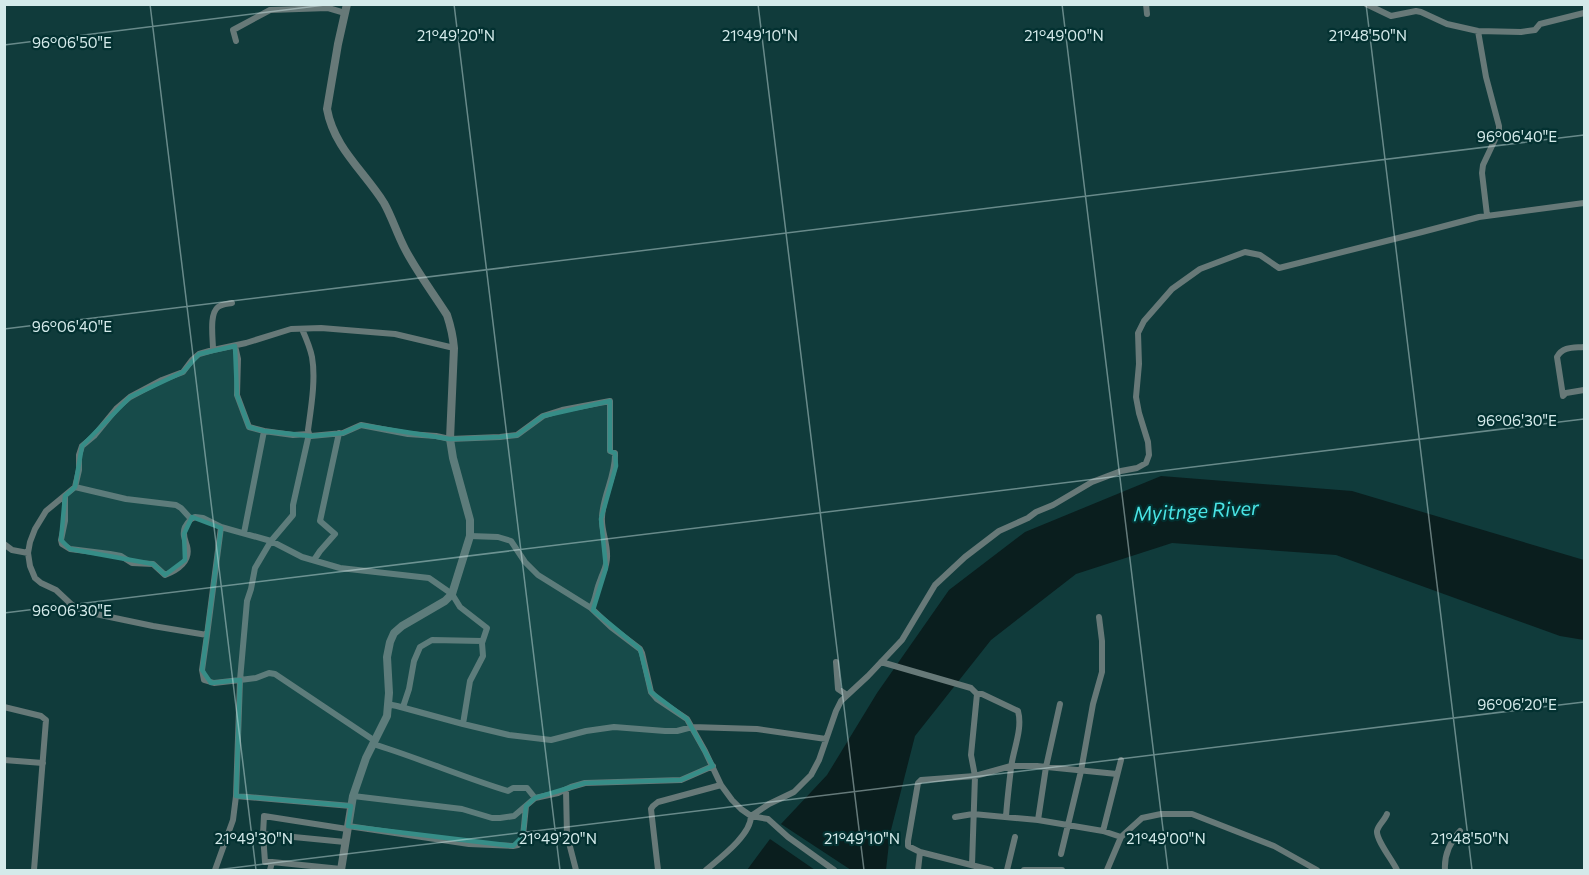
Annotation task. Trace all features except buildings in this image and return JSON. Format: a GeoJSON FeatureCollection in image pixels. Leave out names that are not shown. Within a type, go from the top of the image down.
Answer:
{"type":"FeatureCollection","features":[{"type":"Feature","properties":{"kind":"street"},"geometry":{"type":"LineString","coordinates":[[1146,4],[1148,14]]}},
{"type":"Feature","properties":{"kind":"street"},"geometry":{"type":"LineString","coordinates":[[1366,4],[1377,7],[1390,16],[1416,11],[1447,24],[1478,31],[1535,30],[1544,22],[1584,13]]}},
{"type":"Feature","properties":{"kind":"street"},"geometry":{"type":"LineString","coordinates":[[236,41],[233,30],[270,10],[346,9],[327,109],[331,128],[348,158],[376,190],[386,206],[404,248],[447,315],[454,348],[450,439],[470,520],[470,536],[453,594],[402,626],[394,633],[390,642],[387,657],[389,693],[387,716],[366,758],[353,796],[347,827],[341,870],[265,862],[264,816],[347,827],[469,844],[513,846],[518,845],[523,836],[526,806]]}},
{"type":"Feature","properties":{"kind":"street"},"geometry":{"type":"LineString","coordinates":[[1478,31],[1485,77],[1499,126],[1499,131],[1483,165],[1487,215]]}},
{"type":"Feature","properties":{"kind":"street"},"geometry":{"type":"LineString","coordinates":[[751,816],[794,792],[811,775],[841,701],[902,640],[923,602],[940,579],[999,531],[1053,506],[1092,482],[1146,463],[1149,455],[1148,442],[1136,397],[1139,364],[1138,333],[1149,314],[1172,290],[1193,274],[1245,252],[1260,255],[1279,268],[1487,215],[1584,203]]}},
{"type":"Feature","properties":{"kind":"street"},"geometry":{"type":"LineString","coordinates":[[213,350],[213,314],[222,305],[232,303]]}},
{"type":"Feature","properties":{"kind":"street"},"geometry":{"type":"LineString","coordinates":[[207,634],[86,612],[72,605],[56,590],[35,578],[28,553],[30,542],[46,511],[75,487],[82,446],[94,436],[117,408],[138,392],[183,372],[199,354],[213,350],[291,330],[321,328],[396,334],[454,348]]}},
{"type":"Feature","properties":{"kind":"street"},"geometry":{"type":"LineString","coordinates":[[215,870],[233,820],[240,680],[247,601],[253,573],[271,541],[293,515],[293,505],[309,434],[313,363],[303,329]]}},
{"type":"Feature","properties":{"kind":"street"},"geometry":{"type":"LineString","coordinates":[[235,346],[238,359],[237,395],[249,427],[264,431],[311,436],[339,434],[361,425],[450,439],[500,437],[517,435],[543,416],[610,401],[610,451],[615,453],[616,465],[604,500],[601,519],[607,554],[606,568],[591,608]]}},
{"type":"Feature","properties":{"kind":"street"},"geometry":{"type":"LineString","coordinates":[[1584,347],[1565,349],[1557,357],[1563,396],[1566,393],[1584,390]]}},
{"type":"Feature","properties":{"kind":"street"},"geometry":{"type":"LineString","coordinates":[[244,533],[264,431]]}},
{"type":"Feature","properties":{"kind":"street"},"geometry":{"type":"LineString","coordinates":[[314,560],[335,534],[320,521],[339,434]]}},
{"type":"Feature","properties":{"kind":"street"},"geometry":{"type":"LineString","coordinates":[[75,487],[126,499],[176,506],[191,519]]}},
{"type":"Feature","properties":{"kind":"street"},"geometry":{"type":"LineString","coordinates":[[65,496],[65,521],[61,540],[65,546],[70,549],[121,556],[132,563],[153,564],[165,575],[178,568],[185,560],[188,553],[184,534],[185,526],[195,517],[271,541],[302,557],[350,570],[429,578],[453,594],[460,607],[487,628],[482,641],[483,653],[470,681],[463,724]]}},
{"type":"Feature","properties":{"kind":"street"},"geometry":{"type":"LineString","coordinates":[[221,527],[201,670],[204,680],[214,683],[256,678],[269,673],[275,674],[374,742],[508,791],[513,788],[527,788],[535,798]]}},
{"type":"Feature","properties":{"kind":"street"},"geometry":{"type":"LineString","coordinates":[[470,536],[498,537],[511,542],[525,562],[538,575],[591,608],[640,649],[651,692],[657,699],[687,719],[721,785],[741,810],[751,816],[768,819],[788,837],[834,870]]}},
{"type":"Feature","properties":{"kind":"street"},"geometry":{"type":"LineString","coordinates":[[4,544],[12,550],[28,553]]}},
{"type":"Feature","properties":{"kind":"street"},"geometry":{"type":"LineString","coordinates":[[1061,854],[1081,771],[1092,704],[1102,666],[1099,617]]}},
{"type":"Feature","properties":{"kind":"street"},"geometry":{"type":"LineString","coordinates":[[403,707],[420,647],[432,640],[482,641]]}},
{"type":"Feature","properties":{"kind":"street"},"geometry":{"type":"LineString","coordinates":[[836,662],[838,689],[847,695]]}},
{"type":"Feature","properties":{"kind":"street"},"geometry":{"type":"LineString","coordinates":[[881,662],[971,688],[977,694],[982,694],[1018,711],[1020,723],[1011,766],[1006,817]]}},
{"type":"Feature","properties":{"kind":"street"},"geometry":{"type":"LineString","coordinates":[[972,866],[975,776],[971,755],[977,694]]}},
{"type":"Feature","properties":{"kind":"street"},"geometry":{"type":"LineString","coordinates":[[1038,820],[1046,767],[1060,704]]}},
{"type":"Feature","properties":{"kind":"street"},"geometry":{"type":"LineString","coordinates":[[387,707],[392,705],[403,707],[509,735],[551,740],[614,727],[665,731],[692,727],[757,729],[826,739]]}},
{"type":"Feature","properties":{"kind":"street"},"geometry":{"type":"LineString","coordinates":[[4,707],[44,717],[46,725],[34,870]]}},
{"type":"Feature","properties":{"kind":"street"},"geometry":{"type":"LineString","coordinates":[[4,760],[43,763]]}},
{"type":"Feature","properties":{"kind":"street"},"geometry":{"type":"LineString","coordinates":[[1103,831],[1121,760]]}},
{"type":"Feature","properties":{"kind":"street"},"geometry":{"type":"LineString","coordinates":[[353,796],[462,809],[492,818],[506,819],[514,816],[535,798],[585,783],[681,780],[712,766]]}},
{"type":"Feature","properties":{"kind":"street"},"geometry":{"type":"LineString","coordinates":[[991,870],[920,852],[909,846],[919,781],[975,776],[1011,766],[1118,774]]}},
{"type":"Feature","properties":{"kind":"street"},"geometry":{"type":"LineString","coordinates":[[658,870],[651,809],[653,806],[658,802],[721,785]]}},
{"type":"Feature","properties":{"kind":"street"},"geometry":{"type":"LineString","coordinates":[[566,790],[567,835],[576,870]]}},
{"type":"Feature","properties":{"kind":"street"},"geometry":{"type":"LineString","coordinates":[[236,796],[351,806]]}},
{"type":"Feature","properties":{"kind":"street"},"geometry":{"type":"LineString","coordinates":[[1107,870],[1121,837],[1142,818],[1161,814],[1192,813],[1274,846],[1317,870]]}},
{"type":"Feature","properties":{"kind":"street"},"geometry":{"type":"LineString","coordinates":[[955,817],[973,814],[1038,820],[1103,831],[1121,837]]}},
{"type":"Feature","properties":{"kind":"street"},"geometry":{"type":"LineString","coordinates":[[1387,814],[1378,827],[1378,838],[1397,870]]}},
{"type":"Feature","properties":{"kind":"street"},"geometry":{"type":"LineString","coordinates":[[706,870],[744,834],[750,826],[751,816]]}},
{"type":"Feature","properties":{"kind":"street"},"geometry":{"type":"LineString","coordinates":[[1445,870],[1444,864],[1452,840],[1460,831]]}},
{"type":"Feature","properties":{"kind":"street"},"geometry":{"type":"LineString","coordinates":[[263,834],[345,842]]}},
{"type":"Feature","properties":{"kind":"street"},"geometry":{"type":"LineString","coordinates":[[1007,870],[1015,837]]}},
{"type":"Feature","properties":{"kind":"street"},"geometry":{"type":"LineString","coordinates":[[918,870],[920,852]]}},
{"type":"Feature","properties":{"kind":"street"},"geometry":{"type":"LineString","coordinates":[[270,870],[272,862]]}},
{"type":"Feature","properties":{"kind":"street"},"geometry":{"type":"LineString","coordinates":[[956,870],[957,862]]}},
{"type":"Feature","properties":{"kind":"street"},"geometry":{"type":"LineString","coordinates":[[1024,870],[1062,870]]}},
{"type":"Feature","properties":{"kind":"highlighted area"},"geometry":{"type":"Polygon","coordinates":[[[235,346],[237,395],[249,427],[264,431],[311,436],[343,433],[361,425],[450,439],[500,437],[517,435],[543,416],[610,401],[610,451],[615,453],[616,466],[601,519],[606,568],[593,610],[640,649],[651,692],[687,719],[713,766],[681,780],[585,783],[535,798],[526,806],[523,836],[513,846],[348,826],[351,806],[236,796],[240,680],[211,683],[202,670],[221,528],[192,517],[184,534],[185,560],[165,575],[153,564],[70,549],[61,540],[65,496],[75,487],[82,446],[130,397],[183,372],[199,354],[235,346]]]}},
{"type":"Feature","properties":{"kind":"water","name":"Myitnge River"},"geometry":{"type":"Polygon","coordinates":[[[1161,476],[1352,491],[1584,560],[1584,640],[1560,636],[1336,555],[1172,543],[1076,574],[991,640],[915,736],[890,834],[886,870],[851,870],[781,824],[827,775],[877,693],[949,590],[1025,532],[1161,476]]]}},
{"type":"Feature","properties":{"kind":"water"},"geometry":{"type":"Polygon","coordinates":[[[770,839],[815,870],[747,870],[770,839]]]}}]}
